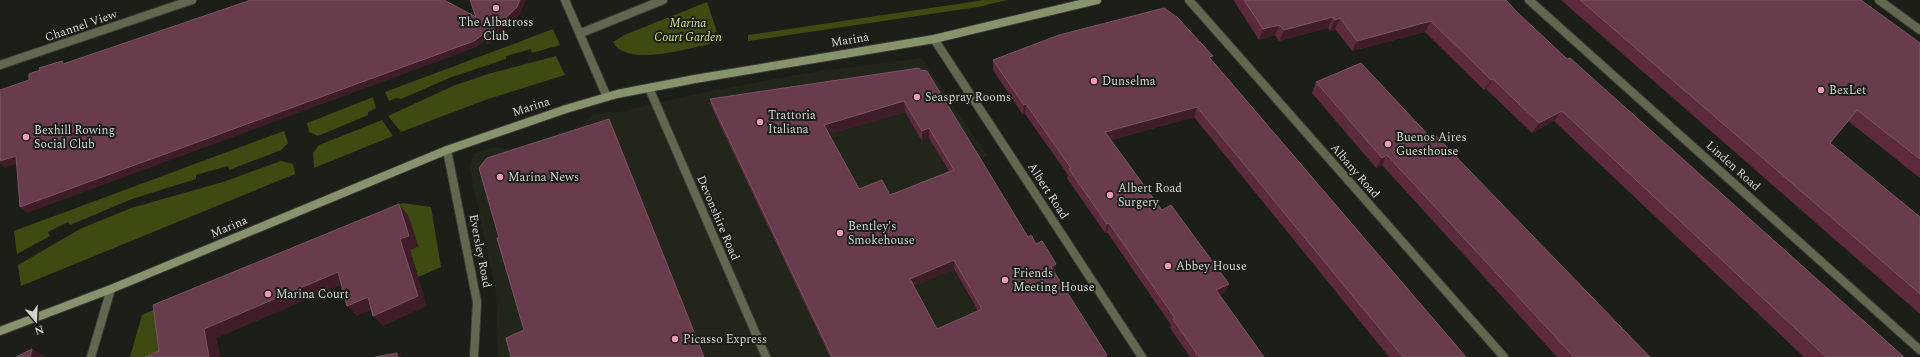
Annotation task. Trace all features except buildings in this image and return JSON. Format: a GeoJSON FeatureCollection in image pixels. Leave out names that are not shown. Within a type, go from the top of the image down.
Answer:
{"type":"FeatureCollection","features":[{"type":"Feature","properties":{"kind":"main road","name":"Marina"},"geometry":{"type":"LineString","coordinates":[[0,331],[110,289],[446,150],[507,127],[607,97],[779,64],[934,39],[1023,20],[1097,0]]}},
{"type":"Feature","properties":{"kind":"street","name":"Channel View"},"geometry":{"type":"LineString","coordinates":[[0,65],[192,0]]}},
{"type":"Feature","properties":{"kind":"street"},"geometry":{"type":"LineString","coordinates":[[566,0],[581,32],[607,97]]}},
{"type":"Feature","properties":{"kind":"street"},"geometry":{"type":"LineString","coordinates":[[581,32],[662,0]]}},
{"type":"Feature","properties":{"kind":"street","name":"Albany Road"},"geometry":{"type":"LineString","coordinates":[[1189,0],[1504,357]]}},
{"type":"Feature","properties":{"kind":"street","name":"Linden Road"},"geometry":{"type":"LineString","coordinates":[[1529,0],[1920,350]]}},
{"type":"Feature","properties":{"kind":"street"},"geometry":{"type":"LineString","coordinates":[[1879,0],[1920,30]]}},
{"type":"Feature","properties":{"kind":"street","name":"Albert Road"},"geometry":{"type":"LineString","coordinates":[[934,39],[1142,357]]}},
{"type":"Feature","properties":{"kind":"street","name":"Devonshire Road"},"geometry":{"type":"LineString","coordinates":[[649,88],[766,357]]}},
{"type":"Feature","properties":{"kind":"street","name":"Eversley Road"},"geometry":{"type":"LineString","coordinates":[[446,150],[477,302],[474,357]]}},
{"type":"Feature","properties":{"kind":"street"},"geometry":{"type":"LineString","coordinates":[[91,357],[110,289]]}},
{"type":"Feature","properties":{"kind":"shaded area"},"geometry":{"type":"Polygon","coordinates":[[[920,58],[924,61],[987,156],[908,189],[1003,357],[498,357],[496,293],[469,166],[475,153],[495,147],[510,150],[583,125],[593,114],[615,113],[700,93],[801,74],[920,58]]]}},
{"type":"Feature","properties":{"kind":"green space"},"geometry":{"type":"Polygon","coordinates":[[[984,0],[1007,0],[978,7],[748,41],[748,35],[984,0]]]}},
{"type":"Feature","properties":{"kind":"green space","name":"Marina Court Garden"},"geometry":{"type":"Polygon","coordinates":[[[707,2],[717,32],[706,35],[711,44],[673,52],[644,55],[631,54],[620,50],[613,42],[624,35],[707,2]]]}},
{"type":"Feature","properties":{"kind":"green space"},"geometry":{"type":"Polygon","coordinates":[[[553,29],[560,45],[532,53],[531,49],[506,56],[506,59],[452,77],[401,99],[396,98],[389,101],[385,92],[553,29]]]}},
{"type":"Feature","properties":{"kind":"green space"},"geometry":{"type":"Polygon","coordinates":[[[556,56],[565,75],[485,100],[401,132],[388,116],[453,86],[488,74],[556,56]]]}},
{"type":"Feature","properties":{"kind":"green space"},"geometry":{"type":"Polygon","coordinates":[[[373,97],[376,108],[368,112],[368,115],[318,136],[309,132],[307,123],[373,97]]]}},
{"type":"Feature","properties":{"kind":"green space"},"geometry":{"type":"Polygon","coordinates":[[[382,120],[393,136],[314,168],[313,153],[319,145],[382,120]]]}},
{"type":"Feature","properties":{"kind":"green space"},"geometry":{"type":"Polygon","coordinates":[[[284,131],[288,143],[281,150],[229,170],[228,166],[196,175],[196,179],[132,199],[70,225],[68,222],[48,232],[50,236],[17,254],[14,231],[284,131]]]}},
{"type":"Feature","properties":{"kind":"green space"},"geometry":{"type":"Polygon","coordinates":[[[281,161],[293,164],[295,174],[21,286],[18,265],[80,229],[131,208],[223,182],[281,161]]]}},
{"type":"Feature","properties":{"kind":"green space"},"geometry":{"type":"Polygon","coordinates":[[[403,203],[431,207],[441,267],[418,277],[410,250],[418,246],[408,215],[340,230],[403,203]]]}},
{"type":"Feature","properties":{"kind":"green space"},"geometry":{"type":"Polygon","coordinates":[[[251,268],[173,357],[130,357],[142,315],[251,268]]]}},
{"type":"Feature","properties":{"kind":"place","name":"The Albatross Club"},"geometry":{"type":"Point","coordinates":[496,8]}},
{"type":"Feature","properties":{"kind":"place","name":"Dunselma"},"geometry":{"type":"Point","coordinates":[1094,81]}},
{"type":"Feature","properties":{"kind":"place","name":"BexLet"},"geometry":{"type":"Point","coordinates":[1821,90]}},
{"type":"Feature","properties":{"kind":"place","name":"Seaspray Rooms"},"geometry":{"type":"Point","coordinates":[917,97]}},
{"type":"Feature","properties":{"kind":"place","name":"Trattoria Italiana"},"geometry":{"type":"Point","coordinates":[760,122]}},
{"type":"Feature","properties":{"kind":"place","name":"Bexhill Rowing Social Club"},"geometry":{"type":"Point","coordinates":[26,137]}},
{"type":"Feature","properties":{"kind":"place","name":"Buenos Aires Guesthouse"},"geometry":{"type":"Point","coordinates":[1388,144]}},
{"type":"Feature","properties":{"kind":"place","name":"Marina News"},"geometry":{"type":"Point","coordinates":[500,177]}},
{"type":"Feature","properties":{"kind":"place","name":"Albert Road Surgery"},"geometry":{"type":"Point","coordinates":[1110,195]}},
{"type":"Feature","properties":{"kind":"place","name":"Bentley's Smokehouse"},"geometry":{"type":"Point","coordinates":[840,233]}},
{"type":"Feature","properties":{"kind":"place","name":"Abbey House"},"geometry":{"type":"Point","coordinates":[1168,266]}},
{"type":"Feature","properties":{"kind":"place","name":"Friends Meeting House"},"geometry":{"type":"Point","coordinates":[1005,280]}},
{"type":"Feature","properties":{"kind":"place","name":"Marina Court"},"geometry":{"type":"Point","coordinates":[268,294]}},
{"type":"Feature","properties":{"kind":"place","name":"Picasso Express"},"geometry":{"type":"Point","coordinates":[675,339]}}]}
